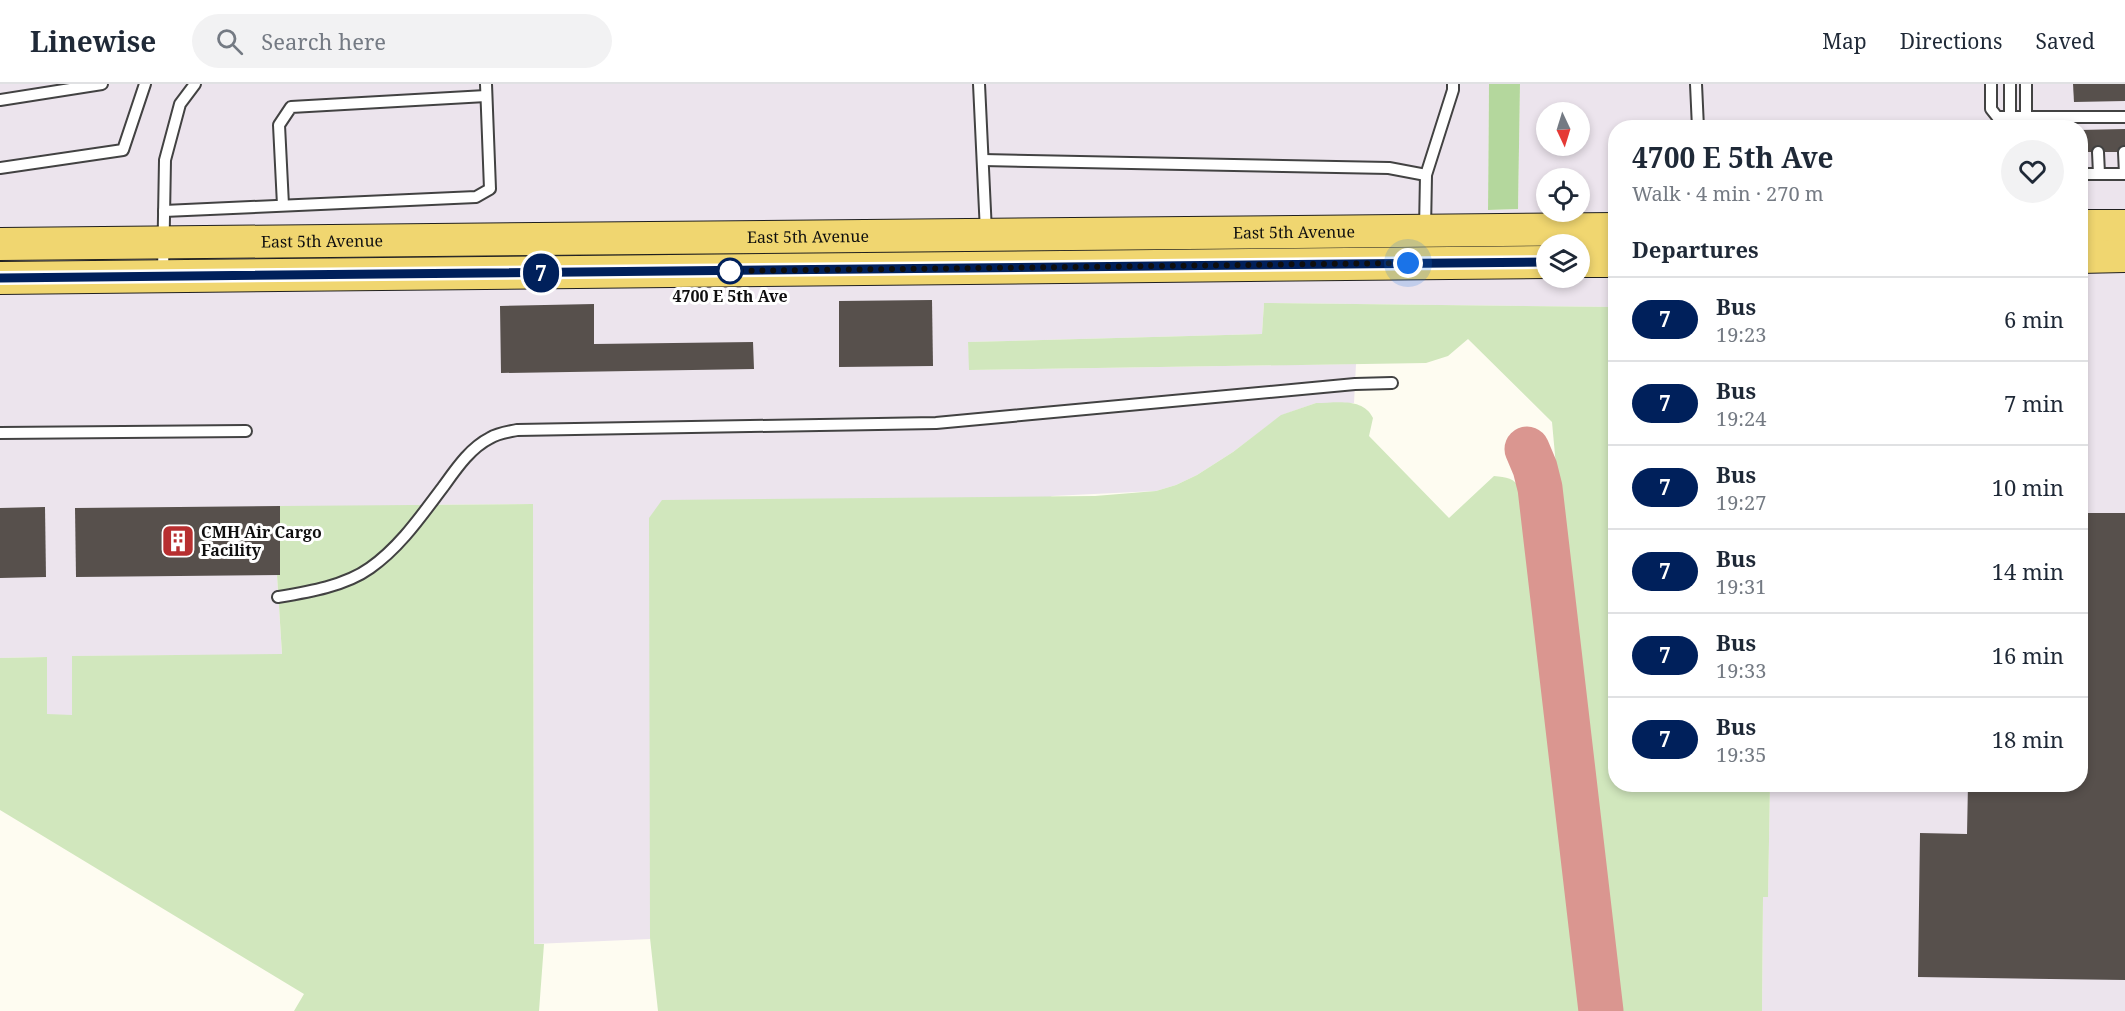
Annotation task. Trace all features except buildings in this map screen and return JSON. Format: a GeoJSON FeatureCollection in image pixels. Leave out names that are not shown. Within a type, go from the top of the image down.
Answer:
{"type":"FeatureCollection","features":[{"type":"Feature","properties":{"kind":"main road"},"geometry":{"type":"LineString","coordinates":[[2088,226],[2125,226]]}},
{"type":"Feature","properties":{"kind":"main road","name":"East 5th Avenue"},"geometry":{"type":"LineString","coordinates":[[0,278],[163,277],[670,254],[987,235],[1608,230]]}},
{"type":"Feature","properties":{"kind":"main road","name":"East 5th Avenue"},"geometry":{"type":"LineString","coordinates":[[0,244],[163,242],[670,254],[1536,262]]}},
{"type":"Feature","properties":{"kind":"main road"},"geometry":{"type":"LineString","coordinates":[[2088,256],[2125,256]]}},
{"type":"Feature","properties":{"kind":"main road"},"geometry":{"type":"LineString","coordinates":[[1590,261],[1608,261]]}},
{"type":"Feature","properties":{"kind":"lane"},"geometry":{"type":"LineString","coordinates":[[0,99],[102,84]]}},
{"type":"Feature","properties":{"kind":"lane"},"geometry":{"type":"LineString","coordinates":[[0,168],[123,150],[145,84]]}},
{"type":"Feature","properties":{"kind":"lane"},"geometry":{"type":"LineString","coordinates":[[163,277],[165,160],[180,104],[195,84]]}},
{"type":"Feature","properties":{"kind":"lane"},"geometry":{"type":"LineString","coordinates":[[164,211],[476,197],[490,189],[486,84]]}},
{"type":"Feature","properties":{"kind":"lane"},"geometry":{"type":"LineString","coordinates":[[980,84],[987,235]]}},
{"type":"Feature","properties":{"kind":"lane"},"geometry":{"type":"LineString","coordinates":[[1425,231],[1426,175],[1453,84]]}},
{"type":"Feature","properties":{"kind":"lane"},"geometry":{"type":"LineString","coordinates":[[1696,84],[1698,120]]}},
{"type":"Feature","properties":{"kind":"lane"},"geometry":{"type":"LineString","coordinates":[[1991,84],[1991,109],[2004,120]]}},
{"type":"Feature","properties":{"kind":"lane"},"geometry":{"type":"LineString","coordinates":[[2008,120],[2010,84]]}},
{"type":"Feature","properties":{"kind":"lane"},"geometry":{"type":"LineString","coordinates":[[2026,84],[2026,117]]}},
{"type":"Feature","properties":{"kind":"lane"},"geometry":{"type":"LineString","coordinates":[[283,205],[279,125],[291,107],[486,96]]}},
{"type":"Feature","properties":{"kind":"lane"},"geometry":{"type":"LineString","coordinates":[[2097,116],[2097,129]]}},
{"type":"Feature","properties":{"kind":"lane"},"geometry":{"type":"LineString","coordinates":[[2080,120],[2097,116],[2124,117],[2124,129]]}},
{"type":"Feature","properties":{"kind":"lane"},"geometry":{"type":"LineString","coordinates":[[2015,120],[2026,117],[2053,120]]}},
{"type":"Feature","properties":{"kind":"lane"},"geometry":{"type":"LineString","coordinates":[[2098,152],[2098,174]]}},
{"type":"Feature","properties":{"kind":"lane"},"geometry":{"type":"LineString","coordinates":[[2088,174],[2125,174],[2124,152]]}},
{"type":"Feature","properties":{"kind":"lane"},"geometry":{"type":"LineString","coordinates":[[983,160],[1389,168],[1426,175]]}},
{"type":"Feature","properties":{"kind":"lane"},"geometry":{"type":"LineString","coordinates":[[278,597],[321,588],[367,570],[399,543],[461,463],[473,451],[489,438],[517,430],[936,423],[1333,386],[1392,383]]}},
{"type":"Feature","properties":{"kind":"lane"},"geometry":{"type":"LineString","coordinates":[[0,433],[246,431]]}},
{"type":"Feature","properties":{"kind":"shaded area"},"geometry":{"type":"Polygon","coordinates":[[[0,84],[1489,84],[1488,210],[1518,209],[1520,84],[2125,84],[2125,1011],[1762,1011],[1763,897],[1768,896],[1770,792],[2088,792],[2088,120],[1608,120],[1608,307],[1264,303],[1262,334],[968,342],[970,370],[1356,364],[1354,403],[1316,403],[1282,415],[1233,452],[1197,475],[1176,485],[1156,491],[1052,496],[650,818],[650,939],[534,944],[533,504],[410,505],[277,575],[282,655],[72,656],[72,715],[47,715],[47,657],[0,658],[0,84]]]}},
{"type":"Feature","properties":{"kind":"green space"},"geometry":{"type":"Polygon","coordinates":[[[1489,84],[1520,84],[1518,209],[1488,210],[1489,84]]]}},
{"type":"Feature","properties":{"kind":"green space"},"geometry":{"type":"Polygon","coordinates":[[[1264,303],[1608,307],[1608,792],[1770,792],[1768,897],[1763,897],[1762,1011],[1620,1011],[1552,422],[1468,339],[1448,356],[1426,363],[969,370],[968,342],[1262,334],[1264,303]]]}},
{"type":"Feature","properties":{"kind":"green space"},"geometry":{"type":"Polygon","coordinates":[[[1316,403],[1356,404],[1369,411],[1373,418],[1369,436],[1449,518],[1494,476],[1516,482],[1520,489],[1581,1011],[658,1011],[650,938],[649,518],[662,500],[1095,496],[1156,491],[1197,475],[1233,452],[1281,415],[1316,403]]]}},
{"type":"Feature","properties":{"kind":"green space"},"geometry":{"type":"Polygon","coordinates":[[[533,504],[534,944],[544,944],[539,1011],[294,1011],[304,994],[0,810],[0,658],[47,657],[47,714],[72,715],[72,656],[282,654],[277,575],[280,575],[280,506],[533,504]]]}},
{"type":"Feature","properties":{"kind":"taxiway"},"geometry":{"type":"LineString","coordinates":[[1527,449],[1540,488],[1601,1011]]}},
{"type":"Feature","properties":{"kind":"bus line","name":"7"},"geometry":{"type":"LineString","coordinates":[[0,278],[1536,262]]}},
{"type":"Feature","properties":{"kind":"place","name":"4700 E 5th Ave"},"geometry":{"type":"Point","coordinates":[730,271]}},
{"type":"Feature","properties":{"kind":"place","name":"CMH Air Cargo Facility"},"geometry":{"type":"Point","coordinates":[178,541]}},
{"type":"Feature","properties":{"kind":"route"},"geometry":{"type":"LineString","coordinates":[[730,271],[1408,263]]}}]}
